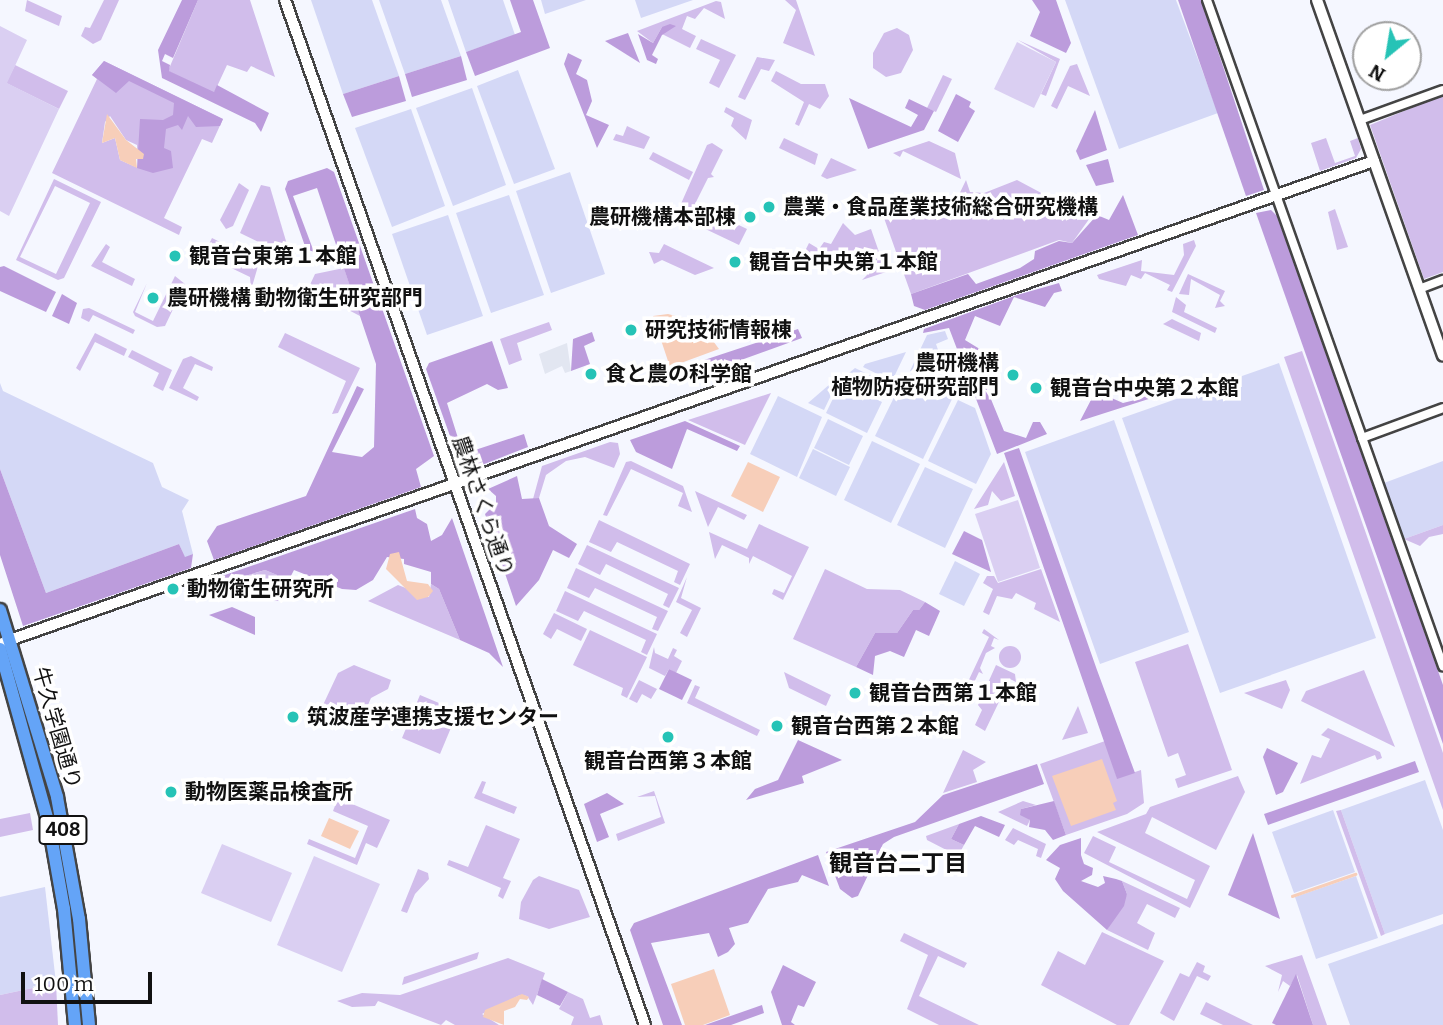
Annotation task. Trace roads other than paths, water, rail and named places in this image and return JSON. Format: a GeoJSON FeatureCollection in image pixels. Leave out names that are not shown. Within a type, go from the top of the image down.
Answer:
{"type":"FeatureCollection","features":[{"type":"Feature","properties":{"kind":"highway","name":"牛久学園通り"},"geometry":{"type":"LineString","coordinates":[[0,610],[5,641],[50,770],[73,875],[89,1025]]}},
{"type":"Feature","properties":{"kind":"highway","name":"牛久学園通り"},"geometry":{"type":"LineString","coordinates":[[0,649],[49,824],[65,920],[75,1025]]}},
{"type":"Feature","properties":{"kind":"street","name":"農林さくら通り"},"geometry":{"type":"LineString","coordinates":[[285,0],[645,1025]]}},
{"type":"Feature","properties":{"kind":"street"},"geometry":{"type":"LineString","coordinates":[[1206,0],[1443,666]]}},
{"type":"Feature","properties":{"kind":"street"},"geometry":{"type":"LineString","coordinates":[[1317,0],[1443,355]]}},
{"type":"Feature","properties":{"kind":"street"},"geometry":{"type":"LineString","coordinates":[[1360,120],[1443,90]]}},
{"type":"Feature","properties":{"kind":"street"},"geometry":{"type":"LineString","coordinates":[[5,641],[1374,161]]}},
{"type":"Feature","properties":{"kind":"street"},"geometry":{"type":"LineString","coordinates":[[1419,289],[1443,280]]}},
{"type":"Feature","properties":{"kind":"street"},"geometry":{"type":"LineString","coordinates":[[1362,438],[1443,408]]}},
{"type":"Feature","properties":{"kind":"waterway"},"geometry":{"type":"LineString","coordinates":[[1292,896],[1355,874]]}},
{"type":"Feature","properties":{"kind":"place","name":"農業・食品産業技術総合研究機構"},"geometry":{"type":"Point","coordinates":[769,207]}},
{"type":"Feature","properties":{"kind":"place","name":"農研機構本部棟"},"geometry":{"type":"Point","coordinates":[750,217]}},
{"type":"Feature","properties":{"kind":"place","name":"観音台東第１本館"},"geometry":{"type":"Point","coordinates":[175,256]}},
{"type":"Feature","properties":{"kind":"place","name":"観音台中央第１本館"},"geometry":{"type":"Point","coordinates":[735,262]}},
{"type":"Feature","properties":{"kind":"place","name":"農研機構 動物衛生研究部門"},"geometry":{"type":"Point","coordinates":[153,298]}},
{"type":"Feature","properties":{"kind":"place","name":"研究技術情報棟"},"geometry":{"type":"Point","coordinates":[631,330]}},
{"type":"Feature","properties":{"kind":"place","name":"食と農の科学館"},"geometry":{"type":"Point","coordinates":[591,374]}},
{"type":"Feature","properties":{"kind":"place","name":"農研機構 植物防疫研究部門"},"geometry":{"type":"Point","coordinates":[1013,375]}},
{"type":"Feature","properties":{"kind":"place","name":"観音台中央第２本館"},"geometry":{"type":"Point","coordinates":[1036,388]}},
{"type":"Feature","properties":{"kind":"place","name":"動物衛生研究所"},"geometry":{"type":"Point","coordinates":[173,589]}},
{"type":"Feature","properties":{"kind":"place","name":"観音台西第１本館"},"geometry":{"type":"Point","coordinates":[855,693]}},
{"type":"Feature","properties":{"kind":"place","name":"筑波産学連携支援センター"},"geometry":{"type":"Point","coordinates":[293,717]}},
{"type":"Feature","properties":{"kind":"place","name":"観音台西第２本館"},"geometry":{"type":"Point","coordinates":[777,726]}},
{"type":"Feature","properties":{"kind":"place","name":"観音台西第３本館"},"geometry":{"type":"Point","coordinates":[668,737]}},
{"type":"Feature","properties":{"kind":"place","name":"動物医薬品検査所"},"geometry":{"type":"Point","coordinates":[171,792]}},
{"type":"Feature","properties":{"kind":"district","name":"観音台二丁目"},"geometry":{"type":"Point","coordinates":[898,863]}}]}
